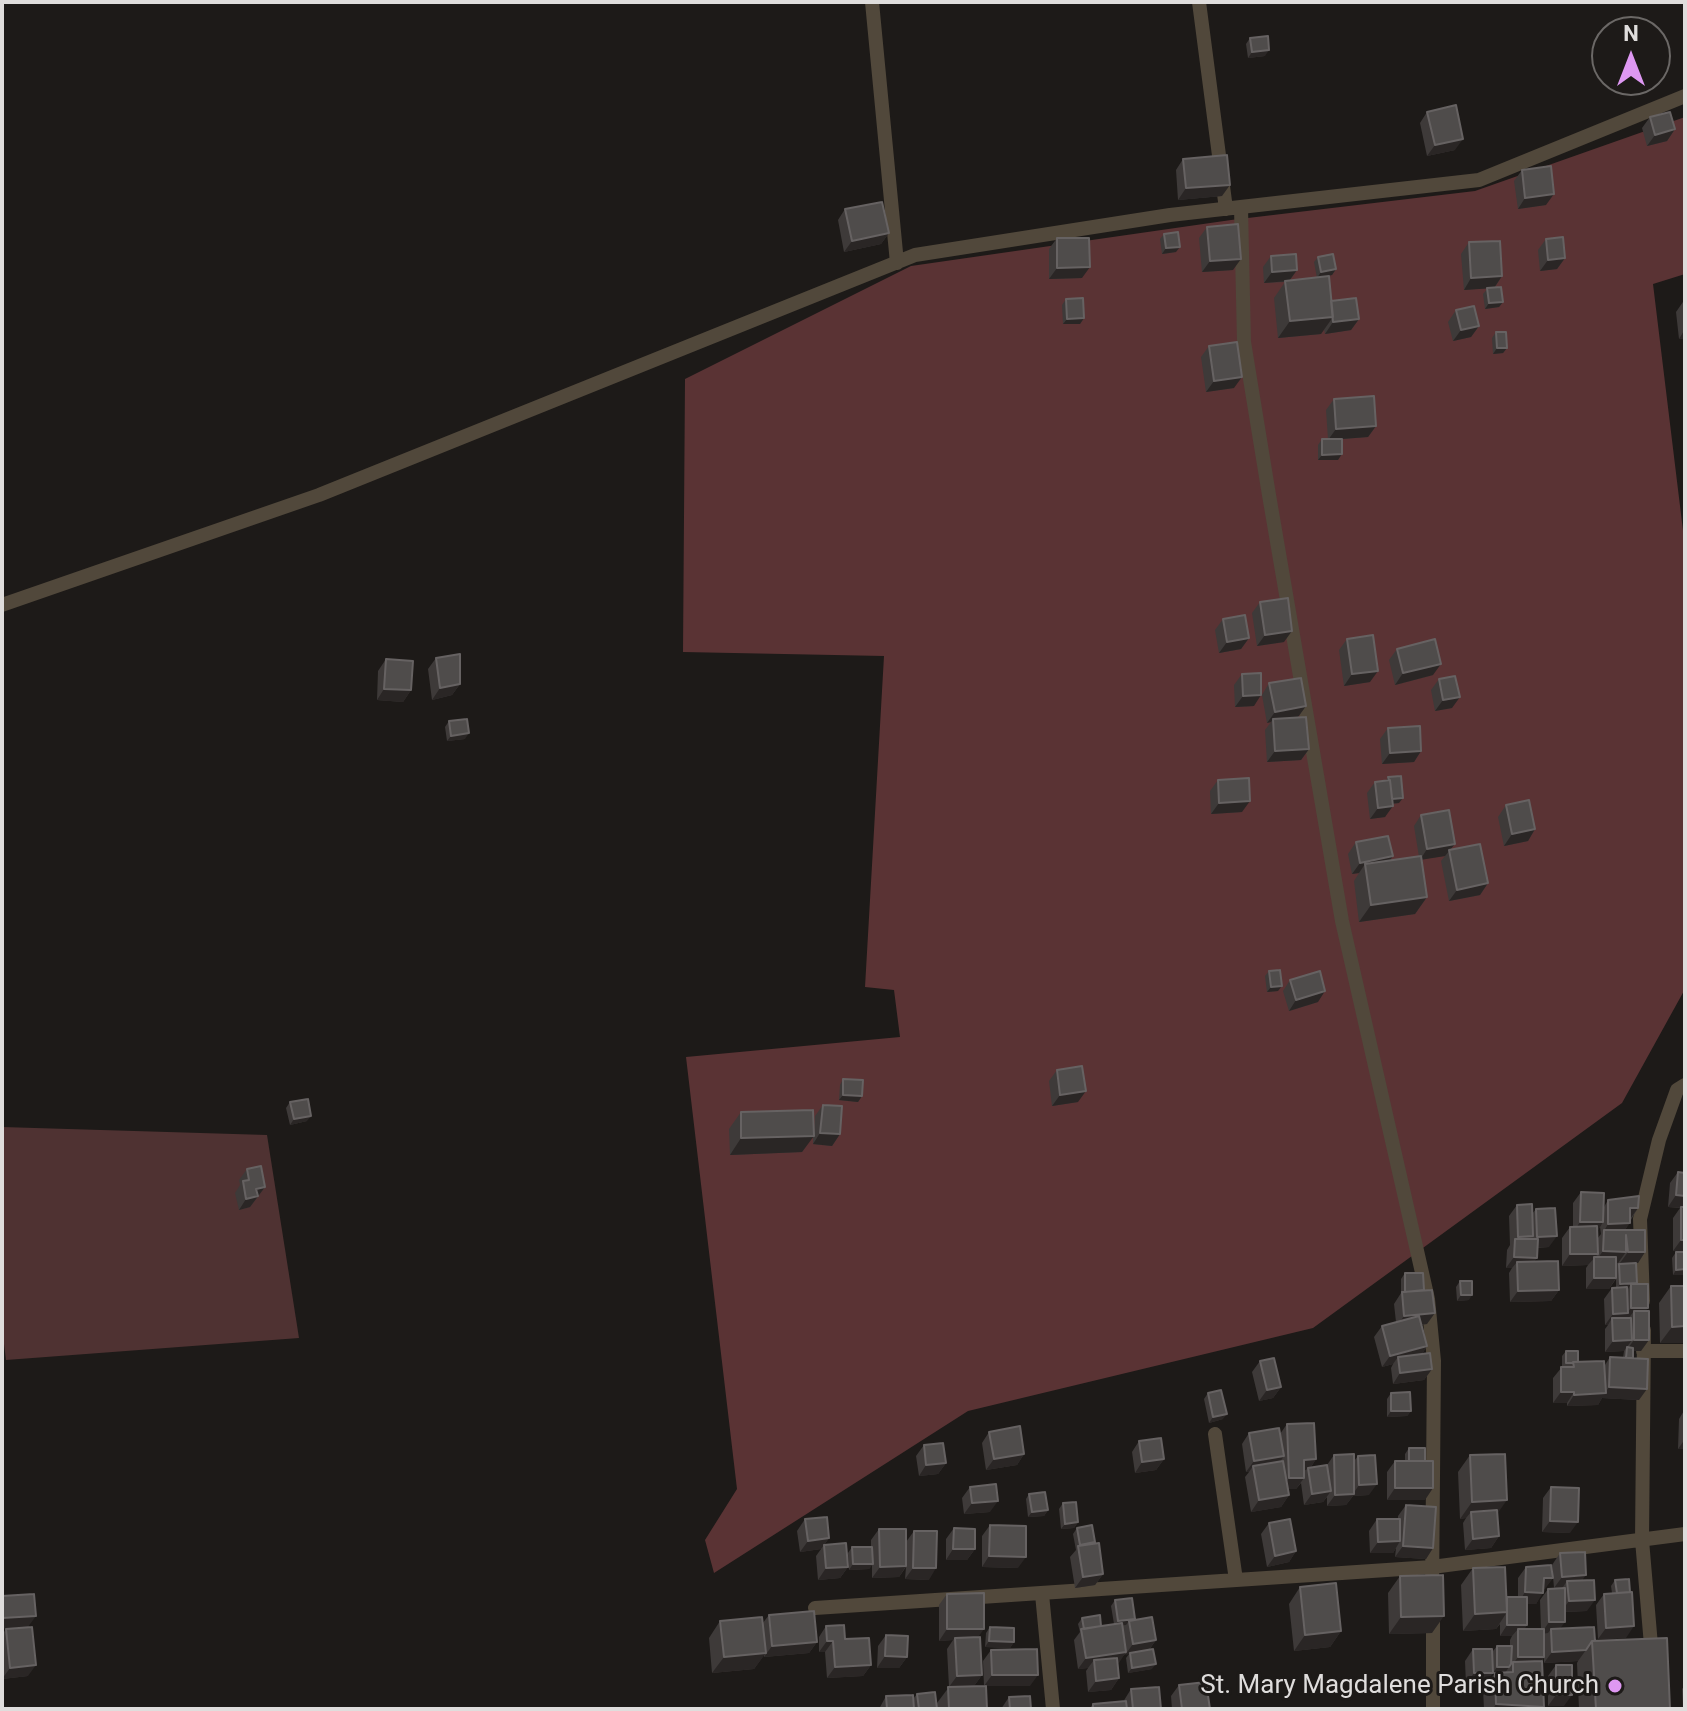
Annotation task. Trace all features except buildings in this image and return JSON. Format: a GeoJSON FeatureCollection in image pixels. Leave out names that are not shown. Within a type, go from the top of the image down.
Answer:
{"type":"FeatureCollection","features":[{"type":"Feature","properties":{"kind":"street"},"geometry":{"type":"LineString","coordinates":[[872,2],[897,263]]}},
{"type":"Feature","properties":{"kind":"street"},"geometry":{"type":"LineString","coordinates":[[1199,2],[1234,208],[1244,342],[1342,921],[1428,1299],[1434,1361],[1433,1709]]}},
{"type":"Feature","properties":{"kind":"street"},"geometry":{"type":"LineString","coordinates":[[2,605],[319,495],[915,255],[1234,208],[1479,180],[1685,96]]}},
{"type":"Feature","properties":{"kind":"street"},"geometry":{"type":"LineString","coordinates":[[1653,1679],[1642,1540],[1640,1219],[1659,1140],[1677,1090],[1685,1085]]}},
{"type":"Feature","properties":{"kind":"street"},"geometry":{"type":"LineString","coordinates":[[1643,1351],[1685,1351]]}},
{"type":"Feature","properties":{"kind":"street"},"geometry":{"type":"LineString","coordinates":[[1215,1434],[1236,1580]]}},
{"type":"Feature","properties":{"kind":"street"},"geometry":{"type":"LineString","coordinates":[[815,1608],[1432,1567],[1685,1534]]}},
{"type":"Feature","properties":{"kind":"street"},"geometry":{"type":"LineString","coordinates":[[1042,1594],[1053,1709]]}},
{"type":"Feature","properties":{"kind":"shaded area"},"geometry":{"type":"Polygon","coordinates":[[[1685,117],[1685,274],[1653,284],[1685,547],[1685,989],[1622,1103],[1313,1328],[968,1411],[714,1573],[705,1540],[737,1489],[686,1057],[900,1037],[894,990],[865,987],[884,656],[683,652],[685,379],[911,266],[1231,220],[1475,191],[1685,117]]]}},
{"type":"Feature","properties":{"kind":"shaded area"},"geometry":{"type":"Polygon","coordinates":[[[2,1127],[267,1135],[299,1338],[6,1360],[2,1328],[2,1127]]]}},
{"type":"Feature","properties":{"kind":"place","name":"St. Mary Magdalene Parish Church"},"geometry":{"type":"Point","coordinates":[1615,1686]}}]}
